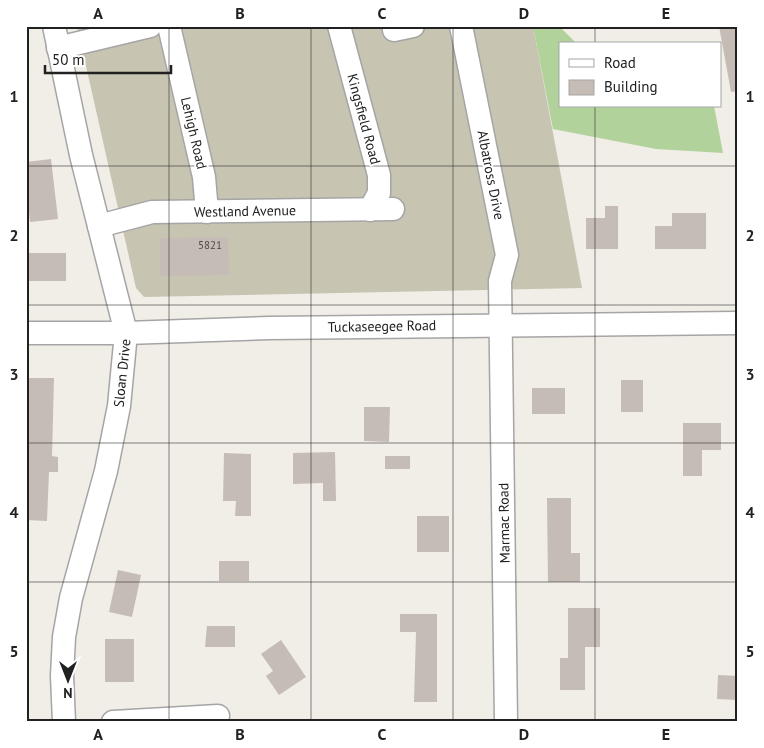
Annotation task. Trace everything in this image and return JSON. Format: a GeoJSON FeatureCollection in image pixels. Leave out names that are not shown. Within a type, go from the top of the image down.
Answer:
{"type":"FeatureCollection","features":[{"type":"Feature","properties":{"kind":"street"},"geometry":{"type":"LineString","coordinates":[[56,37],[150,26]]}},
{"type":"Feature","properties":{"kind":"street","name":"Lehigh Road"},"geometry":{"type":"LineString","coordinates":[[169,26],[204,177],[207,212]]}},
{"type":"Feature","properties":{"kind":"street","name":"Kingsfield Road"},"geometry":{"type":"LineString","coordinates":[[339,26],[379,175],[379,193],[370,210]]}},
{"type":"Feature","properties":{"kind":"street","name":"Albatross Drive"},"geometry":{"type":"LineString","coordinates":[[461,26],[507,255],[500,280],[502,325]]}},
{"type":"Feature","properties":{"kind":"street","name":"Sloan Drive"},"geometry":{"type":"LineString","coordinates":[[56,37],[81,155],[126,333],[119,406],[106,471],[71,598],[64,636],[62,676],[64,722]]}},
{"type":"Feature","properties":{"kind":"street","name":"Westland Avenue"},"geometry":{"type":"LineString","coordinates":[[99,226],[152,212],[393,209]]}},
{"type":"Feature","properties":{"kind":"street","name":"Tuckaseegee Road"},"geometry":{"type":"LineString","coordinates":[[26,333],[126,333],[269,328],[738,323]]}},
{"type":"Feature","properties":{"kind":"street","name":"Marmac Road"},"geometry":{"type":"LineString","coordinates":[[502,325],[506,722]]}},
{"type":"Feature","properties":{"kind":"street"},"geometry":{"type":"LineString","coordinates":[[113,722],[218,716]]}},
{"type":"Feature","properties":{"kind":"shaded area"},"geometry":{"type":"Polygon","coordinates":[[[77,26],[533,26],[582,288],[144,297],[136,288],[77,26]]]}},
{"type":"Feature","properties":{"kind":"green space"},"geometry":{"type":"Polygon","coordinates":[[[533,26],[559,26],[575,42],[559,42],[559,108],[714,108],[723,153],[656,149],[553,129],[533,26]]]}},
{"type":"Feature","properties":{"kind":"building"},"geometry":{"type":"Polygon","coordinates":[[[719,26],[738,26],[738,91],[731,92],[719,26]]]}},
{"type":"Feature","properties":{"kind":"building"},"geometry":{"type":"Polygon","coordinates":[[[51,159],[58,219],[30,222],[26,185],[26,162],[51,159]]]}},
{"type":"Feature","properties":{"kind":"building"},"geometry":{"type":"Polygon","coordinates":[[[605,206],[618,206],[618,249],[586,249],[586,218],[605,218],[605,206]]]}},
{"type":"Feature","properties":{"kind":"building"},"geometry":{"type":"Polygon","coordinates":[[[672,213],[706,213],[706,249],[655,249],[655,226],[672,226],[672,213]]]}},
{"type":"Feature","properties":{"kind":"building"},"geometry":{"type":"Polygon","coordinates":[[[228,237],[229,275],[160,276],[160,238],[228,237]]]}},
{"type":"Feature","properties":{"kind":"building"},"geometry":{"type":"Polygon","coordinates":[[[26,253],[66,253],[66,281],[26,281],[26,253]]]}},
{"type":"Feature","properties":{"kind":"building"},"geometry":{"type":"Polygon","coordinates":[[[29,378],[54,378],[52,456],[58,457],[58,472],[49,472],[47,521],[26,520],[26,432],[29,432],[29,378]]]}},
{"type":"Feature","properties":{"kind":"building"},"geometry":{"type":"Polygon","coordinates":[[[621,380],[643,380],[643,412],[621,412],[621,380]]]}},
{"type":"Feature","properties":{"kind":"building"},"geometry":{"type":"Polygon","coordinates":[[[532,388],[565,388],[565,414],[532,414],[532,388]]]}},
{"type":"Feature","properties":{"kind":"building"},"geometry":{"type":"Polygon","coordinates":[[[364,407],[390,407],[389,442],[364,441],[364,407]]]}},
{"type":"Feature","properties":{"kind":"building"},"geometry":{"type":"Polygon","coordinates":[[[683,423],[721,423],[721,450],[702,450],[702,476],[683,476],[683,423]]]}},
{"type":"Feature","properties":{"kind":"building"},"geometry":{"type":"Polygon","coordinates":[[[335,452],[336,501],[323,501],[323,483],[293,484],[293,453],[335,452]]]}},
{"type":"Feature","properties":{"kind":"building"},"geometry":{"type":"Polygon","coordinates":[[[224,453],[251,454],[251,516],[235,516],[236,501],[223,501],[224,453]]]}},
{"type":"Feature","properties":{"kind":"building"},"geometry":{"type":"Polygon","coordinates":[[[385,456],[410,456],[410,469],[385,469],[385,456]]]}},
{"type":"Feature","properties":{"kind":"building"},"geometry":{"type":"Polygon","coordinates":[[[547,498],[571,498],[571,553],[580,553],[580,582],[548,582],[547,498]]]}},
{"type":"Feature","properties":{"kind":"building"},"geometry":{"type":"Polygon","coordinates":[[[417,516],[449,516],[449,552],[417,552],[417,516]]]}},
{"type":"Feature","properties":{"kind":"building"},"geometry":{"type":"Polygon","coordinates":[[[219,561],[249,561],[249,581],[219,581],[219,561]]]}},
{"type":"Feature","properties":{"kind":"building"},"geometry":{"type":"Polygon","coordinates":[[[118,570],[141,575],[132,617],[109,612],[118,570]]]}},
{"type":"Feature","properties":{"kind":"building"},"geometry":{"type":"Polygon","coordinates":[[[568,608],[600,608],[600,647],[585,647],[585,690],[560,690],[560,658],[568,658],[568,608]]]}},
{"type":"Feature","properties":{"kind":"building"},"geometry":{"type":"Polygon","coordinates":[[[400,614],[437,614],[437,702],[414,702],[416,632],[400,632],[400,614]]]}},
{"type":"Feature","properties":{"kind":"building"},"geometry":{"type":"Polygon","coordinates":[[[207,626],[235,626],[235,647],[205,647],[207,626]]]}},
{"type":"Feature","properties":{"kind":"building"},"geometry":{"type":"Polygon","coordinates":[[[105,639],[134,639],[134,682],[105,682],[105,639]]]}},
{"type":"Feature","properties":{"kind":"building"},"geometry":{"type":"Polygon","coordinates":[[[281,640],[306,677],[279,695],[266,676],[273,671],[261,654],[281,640]]]}},
{"type":"Feature","properties":{"kind":"building"},"geometry":{"type":"Polygon","coordinates":[[[718,675],[738,676],[738,700],[717,699],[718,675]]]}}]}
